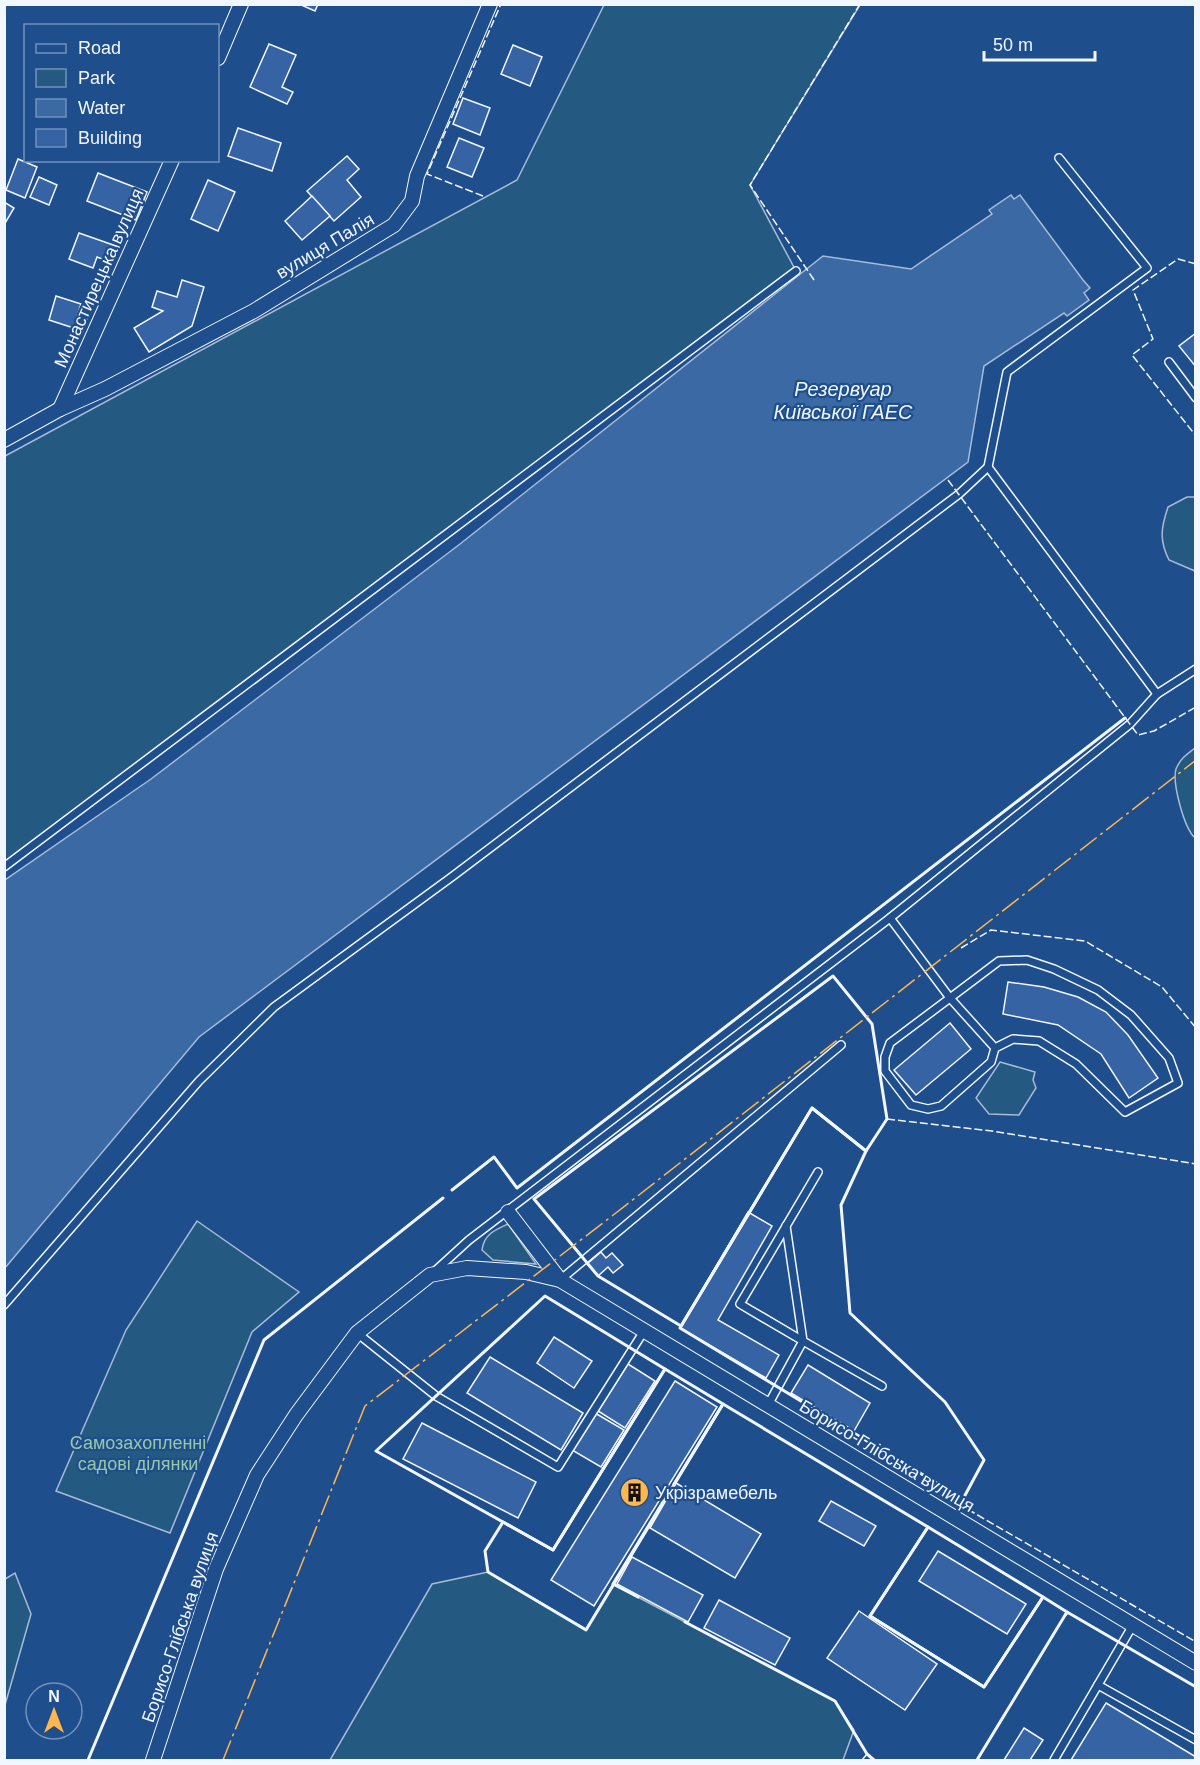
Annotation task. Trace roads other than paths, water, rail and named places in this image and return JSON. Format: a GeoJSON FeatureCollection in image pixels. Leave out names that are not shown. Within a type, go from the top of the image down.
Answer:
{"type":"FeatureCollection","features":[{"type":"Feature","properties":{"kind":"street"},"geometry":{"type":"LineString","coordinates":[[219,56],[241,4]]}},
{"type":"Feature","properties":{"kind":"street","name":"вулиця Палія"},"geometry":{"type":"LineString","coordinates":[[4,440],[60,409],[105,389],[254,311],[394,225],[412,201],[417,176],[490,4]]}},
{"type":"Feature","properties":{"kind":"street","name":"Монастирецька вулиця"},"geometry":{"type":"LineString","coordinates":[[60,409],[170,162]]}},
{"type":"Feature","properties":{"kind":"street","name":"Борисо-Глібська вулиця"},"geometry":{"type":"LineString","coordinates":[[508,1212],[560,1280]]}},
{"type":"Feature","properties":{"kind":"street","name":"Борисо-Глібська вулиця"},"geometry":{"type":"LineString","coordinates":[[153,1761],[216,1569],[257,1475],[296,1415],[357,1333],[430,1275],[467,1268],[518,1271],[560,1280],[1196,1663]]}},
{"type":"Feature","properties":{"kind":"lane"},"geometry":{"type":"LineString","coordinates":[[4,1305],[199,1081],[274,1007],[453,876],[959,494],[988,467],[1007,372],[1147,268],[1059,158]]}},
{"type":"Feature","properties":{"kind":"lane"},"geometry":{"type":"LineString","coordinates":[[4,867],[796,271]]}},
{"type":"Feature","properties":{"kind":"lane"},"geometry":{"type":"LineString","coordinates":[[1169,362],[1196,398]]}},
{"type":"Feature","properties":{"kind":"lane"},"geometry":{"type":"LineString","coordinates":[[988,467],[1157,694]]}},
{"type":"Feature","properties":{"kind":"lane"},"geometry":{"type":"LineString","coordinates":[[430,1275],[469,1240],[890,918],[1130,724],[1157,694],[1196,669]]}},
{"type":"Feature","properties":{"kind":"lane"},"geometry":{"type":"LineString","coordinates":[[890,918],[951,998],[995,1048]]}},
{"type":"Feature","properties":{"kind":"lane"},"geometry":{"type":"LineString","coordinates":[[1027,960],[1054,969],[1098,990],[1131,1015],[1169,1058],[1178,1083],[1125,1112],[1076,1064],[1039,1041],[1013,1039],[995,1048],[991,1062],[941,1106],[928,1110],[911,1105],[885,1071],[885,1057],[890,1043],[951,998],[999,961],[1027,960]]}},
{"type":"Feature","properties":{"kind":"lane"},"geometry":{"type":"LineString","coordinates":[[560,1280],[841,1045]]}},
{"type":"Feature","properties":{"kind":"lane"},"geometry":{"type":"LineString","coordinates":[[818,1172],[740,1304],[882,1386]]}},
{"type":"Feature","properties":{"kind":"lane"},"geometry":{"type":"LineString","coordinates":[[768,1405],[803,1341],[786,1226]]}},
{"type":"Feature","properties":{"kind":"lane"},"geometry":{"type":"LineString","coordinates":[[357,1333],[436,1396],[558,1467],[644,1331]]}},
{"type":"Feature","properties":{"kind":"lane"},"geometry":{"type":"LineString","coordinates":[[1054,1761],[1133,1625]]}},
{"type":"Feature","properties":{"kind":"lane"},"geometry":{"type":"LineString","coordinates":[[1098,1685],[1196,1740]]}},
{"type":"Feature","properties":{"kind":"water","name":"Резервуар Київської ГАЕС"},"geometry":{"type":"Polygon","coordinates":[[[1011,195],[1014,199],[1020,195],[1090,288],[1084,293],[1089,300],[1067,316],[1064,313],[984,366],[968,462],[199,1037],[5,1268],[5,880],[151,779],[460,544],[823,256],[911,269],[992,214],[989,210],[1011,195]]]}},
{"type":"Feature","properties":{"kind":"place","name":"Укрізрамебель"},"geometry":{"type":"Point","coordinates":[634,1493]}},
{"type":"Feature","properties":{"kind":"park label","name":"Самозахопленні садові ділянки"},"geometry":{"type":"Point","coordinates":[138,1453]}}]}
